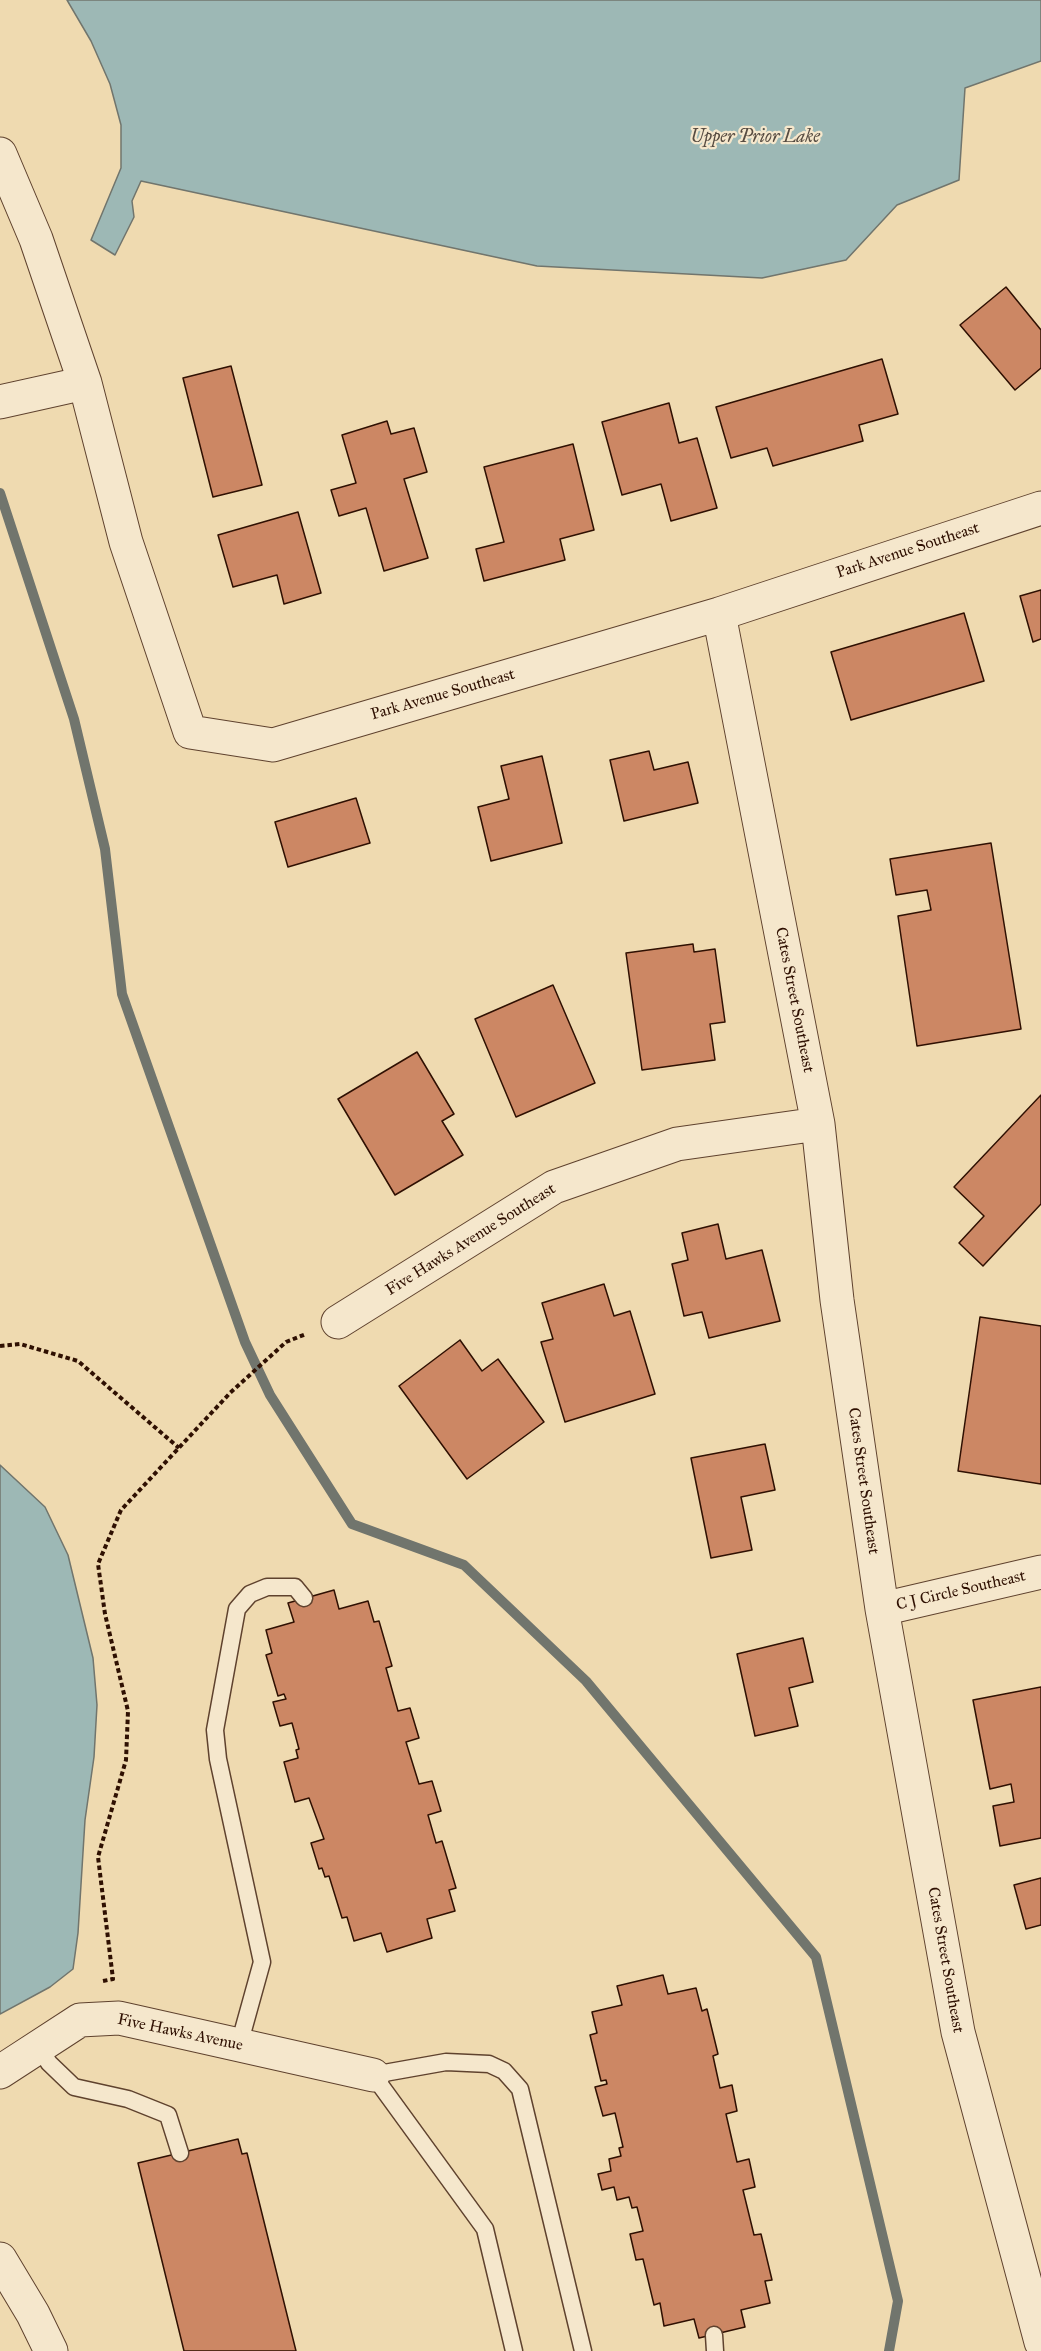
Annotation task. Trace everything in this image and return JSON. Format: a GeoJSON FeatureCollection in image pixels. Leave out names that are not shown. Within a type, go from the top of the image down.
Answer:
{"type":"FeatureCollection","features":[{"type":"Feature","properties":{"kind":"street"},"geometry":{"type":"LineString","coordinates":[[0,154],[36,239],[85,383],[0,402]]}},
{"type":"Feature","properties":{"kind":"street","name":"Park Avenue Southeast"},"geometry":{"type":"LineString","coordinates":[[85,383],[126,542],[190,732],[273,745],[719,614],[1041,508]]}},
{"type":"Feature","properties":{"kind":"street","name":"Cates Street Southeast"},"geometry":{"type":"LineString","coordinates":[[719,614],[818,1124],[837,1300],[882,1609],[958,2032],[1041,2342]]}},
{"type":"Feature","properties":{"kind":"street","name":"Five Hawks Avenue Southeast"},"geometry":{"type":"LineString","coordinates":[[338,1322],[554,1187],[677,1144],[818,1124]]}},
{"type":"Feature","properties":{"kind":"street","name":"C J Circle Southeast"},"geometry":{"type":"LineString","coordinates":[[882,1609],[1041,1572]]}},
{"type":"Feature","properties":{"kind":"street","name":"Five Hawks Avenue"},"geometry":{"type":"LineString","coordinates":[[0,2072],[80,2020],[119,2018],[373,2075]]}},
{"type":"Feature","properties":{"kind":"street"},"geometry":{"type":"LineString","coordinates":[[0,2259],[33,2314],[51,2351]]}},
{"type":"Feature","properties":{"kind":"lane"},"geometry":{"type":"LineString","coordinates":[[239,2045],[262,1962],[218,1759],[215,1730],[237,1609],[250,1594],[267,1587],[295,1587],[304,1598]]}},
{"type":"Feature","properties":{"kind":"lane"},"geometry":{"type":"LineString","coordinates":[[39,2047],[48,2063],[74,2087],[128,2099],[168,2115],[180,2153]]}},
{"type":"Feature","properties":{"kind":"lane"},"geometry":{"type":"LineString","coordinates":[[514,2351],[485,2229],[373,2075],[446,2062],[489,2064],[504,2071],[520,2089],[583,2351]]}},
{"type":"Feature","properties":{"kind":"path"},"geometry":{"type":"LineString","coordinates":[[102,1982],[114,1979],[98,1857],[126,1760],[128,1712],[105,1614],[98,1564],[121,1510],[230,1394],[286,1342]]}},
{"type":"Feature","properties":{"kind":"path"},"geometry":{"type":"LineString","coordinates":[[0,1346],[20,1344],[78,1360],[179,1448]]}},
{"type":"Feature","properties":{"kind":"water","name":"Upper Prior Lake"},"geometry":{"type":"Polygon","coordinates":[[[67,0],[1041,0],[1041,61],[965,88],[959,180],[897,205],[846,260],[762,278],[537,266],[141,181],[132,201],[134,217],[115,255],[91,240],[121,168],[121,125],[110,84],[91,41],[67,0]]]}},
{"type":"Feature","properties":{"kind":"water"},"geometry":{"type":"Polygon","coordinates":[[[0,1465],[45,1507],[68,1555],[93,1658],[97,1705],[73,1969],[50,1987],[0,2014],[0,1465]]]}},
{"type":"Feature","properties":{"kind":"building"},"geometry":{"type":"Polygon","coordinates":[[[1006,287],[1041,330],[1041,368],[1015,390],[960,325],[1006,287]]]}},
{"type":"Feature","properties":{"kind":"building"},"geometry":{"type":"Polygon","coordinates":[[[882,359],[898,414],[859,425],[863,441],[773,466],[767,448],[731,458],[716,407],[882,359]]]}},
{"type":"Feature","properties":{"kind":"building"},"geometry":{"type":"Polygon","coordinates":[[[231,366],[262,485],[213,497],[183,378],[231,366]]]}},
{"type":"Feature","properties":{"kind":"building"},"geometry":{"type":"Polygon","coordinates":[[[669,403],[679,443],[697,438],[717,508],[671,521],[661,484],[622,495],[602,422],[669,403]]]}},
{"type":"Feature","properties":{"kind":"building"},"geometry":{"type":"Polygon","coordinates":[[[387,421],[391,434],[414,428],[427,472],[404,479],[428,558],[384,571],[366,508],[339,516],[331,490],[356,483],[342,435],[387,421]]]}},
{"type":"Feature","properties":{"kind":"building"},"geometry":{"type":"Polygon","coordinates":[[[573,444],[594,530],[560,539],[565,560],[484,581],[476,549],[504,542],[484,467],[573,444]]]}},
{"type":"Feature","properties":{"kind":"building"},"geometry":{"type":"Polygon","coordinates":[[[298,512],[321,593],[284,604],[277,575],[233,587],[218,535],[298,512]]]}},
{"type":"Feature","properties":{"kind":"building"},"geometry":{"type":"Polygon","coordinates":[[[1041,590],[1041,639],[1033,642],[1020,596],[1041,590]]]}},
{"type":"Feature","properties":{"kind":"building"},"geometry":{"type":"Polygon","coordinates":[[[964,613],[984,681],[851,720],[831,652],[964,613]]]}},
{"type":"Feature","properties":{"kind":"building"},"geometry":{"type":"Polygon","coordinates":[[[649,751],[654,770],[688,762],[698,803],[624,821],[610,760],[649,751]]]}},
{"type":"Feature","properties":{"kind":"building"},"geometry":{"type":"Polygon","coordinates":[[[542,756],[562,843],[491,861],[478,807],[509,799],[501,766],[542,756]]]}},
{"type":"Feature","properties":{"kind":"building"},"geometry":{"type":"Polygon","coordinates":[[[356,798],[370,843],[288,867],[275,822],[356,798]]]}},
{"type":"Feature","properties":{"kind":"building"},"geometry":{"type":"Polygon","coordinates":[[[991,843],[1021,1029],[917,1046],[898,916],[931,910],[927,890],[896,895],[890,859],[991,843]]]}},
{"type":"Feature","properties":{"kind":"building"},"geometry":{"type":"Polygon","coordinates":[[[693,944],[694,952],[715,949],[725,1022],[710,1024],[715,1060],[642,1070],[626,953],[693,944]]]}},
{"type":"Feature","properties":{"kind":"building"},"geometry":{"type":"Polygon","coordinates":[[[553,985],[595,1083],[516,1117],[475,1019],[553,985]]]}},
{"type":"Feature","properties":{"kind":"building"},"geometry":{"type":"Polygon","coordinates":[[[417,1052],[454,1114],[442,1121],[463,1155],[395,1195],[338,1099],[417,1052]]]}},
{"type":"Feature","properties":{"kind":"building"},"geometry":{"type":"Polygon","coordinates":[[[1041,1095],[1041,1204],[983,1266],[959,1243],[984,1216],[954,1187],[1041,1095]]]}},
{"type":"Feature","properties":{"kind":"building"},"geometry":{"type":"Polygon","coordinates":[[[718,1224],[726,1259],[762,1250],[780,1321],[709,1338],[702,1312],[684,1316],[672,1264],[688,1260],[682,1233],[718,1224]]]}},
{"type":"Feature","properties":{"kind":"building"},"geometry":{"type":"Polygon","coordinates":[[[604,1284],[614,1316],[630,1311],[655,1394],[565,1422],[541,1342],[553,1339],[542,1303],[604,1284]]]}},
{"type":"Feature","properties":{"kind":"building"},"geometry":{"type":"Polygon","coordinates":[[[980,1317],[1041,1326],[1041,1484],[958,1471],[980,1317]]]}},
{"type":"Feature","properties":{"kind":"building"},"geometry":{"type":"Polygon","coordinates":[[[460,1340],[482,1371],[498,1359],[544,1422],[467,1479],[399,1386],[460,1340]]]}},
{"type":"Feature","properties":{"kind":"building"},"geometry":{"type":"Polygon","coordinates":[[[765,1444],[775,1490],[741,1497],[752,1550],[711,1558],[691,1458],[765,1444]]]}},
{"type":"Feature","properties":{"kind":"building"},"geometry":{"type":"Polygon","coordinates":[[[334,1590],[339,1609],[368,1601],[374,1622],[379,1621],[392,1666],[386,1668],[398,1711],[410,1708],[419,1738],[406,1742],[419,1784],[432,1781],[441,1811],[428,1815],[436,1843],[442,1841],[456,1888],[449,1890],[455,1911],[427,1919],[432,1938],[387,1952],[381,1933],[354,1941],[347,1917],[342,1918],[329,1876],[325,1877],[322,1868],[319,1869],[311,1843],[324,1839],[309,1798],[295,1802],[284,1762],[298,1758],[296,1750],[299,1749],[292,1723],[280,1726],[273,1702],[286,1699],[284,1694],[278,1696],[266,1655],[272,1653],[266,1630],[294,1622],[288,1603],[334,1590]]]}},
{"type":"Feature","properties":{"kind":"building"},"geometry":{"type":"Polygon","coordinates":[[[803,1638],[813,1682],[789,1688],[798,1726],[755,1736],[737,1654],[803,1638]]]}},
{"type":"Feature","properties":{"kind":"building"},"geometry":{"type":"Polygon","coordinates":[[[1041,1687],[1041,1838],[1000,1846],[993,1806],[1014,1802],[1011,1784],[990,1789],[973,1700],[1041,1687]]]}},
{"type":"Feature","properties":{"kind":"building"},"geometry":{"type":"Polygon","coordinates":[[[1041,1878],[1041,1925],[1026,1929],[1014,1885],[1041,1878]]]}},
{"type":"Feature","properties":{"kind":"building"},"geometry":{"type":"Polygon","coordinates":[[[663,1975],[668,1994],[696,1988],[702,2011],[707,2009],[718,2054],[713,2056],[720,2088],[732,2085],[737,2111],[726,2114],[737,2162],[749,2159],[755,2187],[743,2190],[754,2235],[761,2234],[772,2280],[765,2281],[770,2303],[741,2310],[745,2327],[699,2338],[694,2319],[664,2326],[660,2303],[654,2305],[643,2259],[636,2260],[630,2234],[643,2231],[637,2207],[632,2208],[629,2197],[617,2200],[614,2187],[602,2190],[598,2174],[611,2171],[609,2159],[621,2156],[619,2148],[623,2147],[615,2113],[603,2116],[595,2087],[607,2084],[606,2080],[601,2081],[590,2035],[597,2033],[592,2012],[622,2005],[617,1986],[663,1975]]]}},
{"type":"Feature","properties":{"kind":"building"},"geometry":{"type":"Polygon","coordinates":[[[238,2139],[242,2154],[247,2153],[296,2351],[184,2351],[138,2163],[238,2139]]]}},
{"type":"Feature","properties":{"kind":"waterway"},"geometry":{"type":"LineString","coordinates":[[0,493],[74,719],[105,849],[122,994],[245,1342],[270,1395],[352,1524],[464,1565],[586,1681],[816,1957],[898,2301],[889,2351]]}}]}
